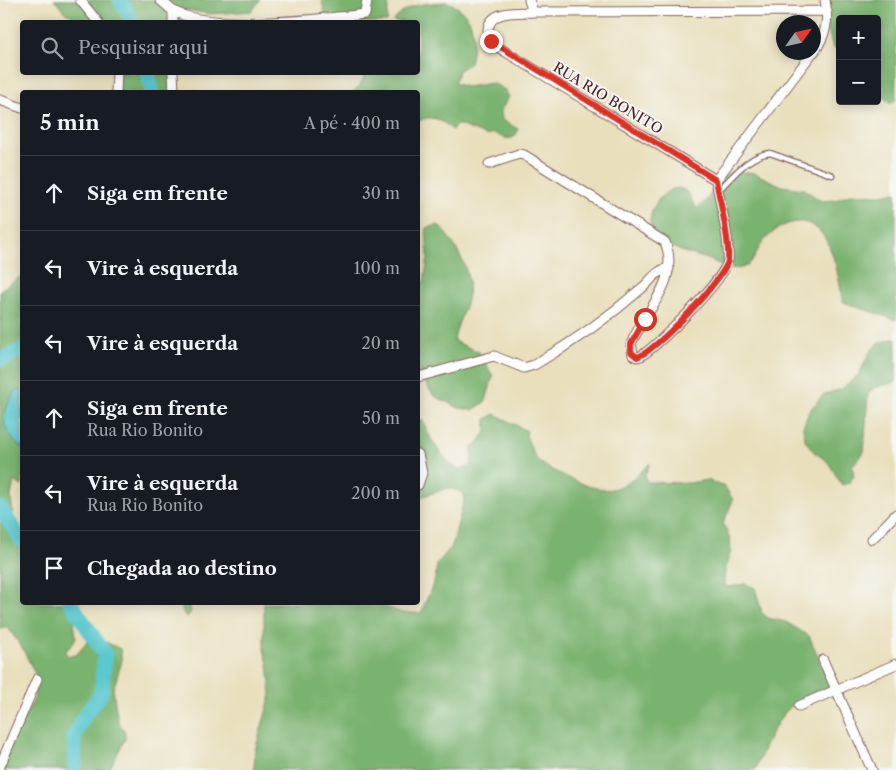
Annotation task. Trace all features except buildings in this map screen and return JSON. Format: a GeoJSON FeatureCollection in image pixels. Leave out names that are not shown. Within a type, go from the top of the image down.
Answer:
{"type":"FeatureCollection","features":[{"type":"Feature","properties":{"kind":"street"},"geometry":{"type":"LineString","coordinates":[[80,0],[96,20]]}},
{"type":"Feature","properties":{"kind":"street"},"geometry":{"type":"LineString","coordinates":[[160,0],[173,11],[210,19],[237,20]]}},
{"type":"Feature","properties":{"kind":"street"},"geometry":{"type":"LineString","coordinates":[[310,20],[365,14],[367,0]]}},
{"type":"Feature","properties":{"kind":"street"},"geometry":{"type":"LineString","coordinates":[[529,0],[533,12]]}},
{"type":"Feature","properties":{"kind":"street"},"geometry":{"type":"LineString","coordinates":[[821,40],[824,36],[827,11],[825,0]]}},
{"type":"Feature","properties":{"kind":"street"},"geometry":{"type":"LineString","coordinates":[[173,11],[173,20]]}},
{"type":"Feature","properties":{"kind":"street","name":"RUA RIO BONITO"},"geometry":{"type":"LineString","coordinates":[[716,180],[491,41],[488,36],[488,27],[496,16],[533,12],[827,11]]}},
{"type":"Feature","properties":{"kind":"street"},"geometry":{"type":"LineString","coordinates":[[489,164],[519,154],[524,155],[660,237],[667,248],[670,258],[669,268],[655,304],[631,344],[631,352],[637,357],[648,352],[684,319],[726,268],[728,251],[716,180],[807,60]]}},
{"type":"Feature","properties":{"kind":"street"},"geometry":{"type":"LineString","coordinates":[[116,90],[117,75]]}},
{"type":"Feature","properties":{"kind":"street"},"geometry":{"type":"LineString","coordinates":[[173,75],[174,90]]}},
{"type":"Feature","properties":{"kind":"street"},"geometry":{"type":"LineString","coordinates":[[0,100],[20,107]]}},
{"type":"Feature","properties":{"kind":"street"},"geometry":{"type":"LineString","coordinates":[[420,376],[494,356],[524,368],[534,365],[613,311],[643,288],[658,272],[669,268]]}},
{"type":"Feature","properties":{"kind":"street"},"geometry":{"type":"LineString","coordinates":[[420,463],[422,472],[420,478]]}},
{"type":"Feature","properties":{"kind":"street"},"geometry":{"type":"LineString","coordinates":[[872,539],[896,514]]}},
{"type":"Feature","properties":{"kind":"street"},"geometry":{"type":"LineString","coordinates":[[822,660],[872,770]]}},
{"type":"Feature","properties":{"kind":"street"},"geometry":{"type":"LineString","coordinates":[[799,706],[896,664]]}},
{"type":"Feature","properties":{"kind":"street"},"geometry":{"type":"LineString","coordinates":[[0,766],[37,679]]}},
{"type":"Feature","properties":{"kind":"lane"},"geometry":{"type":"LineString","coordinates":[[718,190],[754,157],[762,154],[770,153],[832,175]]}},
{"type":"Feature","properties":{"kind":"green space"},"geometry":{"type":"Polygon","coordinates":[[[54,0],[260,0],[252,11],[211,14],[173,8],[166,9],[167,20],[79,20],[66,13],[54,0]]]}},
{"type":"Feature","properties":{"kind":"green space"},"geometry":{"type":"Polygon","coordinates":[[[322,0],[389,0],[387,20],[327,20],[325,17],[322,0]]]}},
{"type":"Feature","properties":{"kind":"green space"},"geometry":{"type":"Polygon","coordinates":[[[823,0],[896,0],[896,100],[890,104],[881,93],[881,15],[836,15],[836,48],[833,48],[829,33],[821,19],[821,16],[827,9],[823,0]]]}},
{"type":"Feature","properties":{"kind":"green space"},"geometry":{"type":"Polygon","coordinates":[[[447,2],[464,12],[469,19],[473,35],[470,63],[459,70],[454,83],[466,87],[493,83],[505,90],[509,97],[501,110],[502,120],[518,129],[514,137],[505,138],[494,133],[487,136],[460,125],[456,125],[452,130],[444,123],[432,118],[420,121],[420,90],[355,90],[361,84],[365,75],[420,75],[420,20],[394,20],[406,10],[424,4],[447,2]]]}},
{"type":"Feature","properties":{"kind":"green space"},"geometry":{"type":"Polygon","coordinates":[[[113,75],[171,75],[169,90],[115,90],[113,75]]]}},
{"type":"Feature","properties":{"kind":"green space"},"geometry":{"type":"Polygon","coordinates":[[[731,172],[754,173],[782,186],[804,189],[821,201],[836,200],[851,194],[882,195],[896,192],[896,320],[843,302],[839,278],[831,251],[818,229],[808,223],[796,222],[778,228],[761,244],[748,265],[738,268],[727,267],[681,251],[668,245],[653,230],[650,224],[650,217],[662,196],[675,188],[682,189],[688,193],[698,208],[708,198],[716,184],[731,172]]]}},
{"type":"Feature","properties":{"kind":"green space"},"geometry":{"type":"Polygon","coordinates":[[[439,225],[457,250],[466,269],[469,289],[454,341],[479,352],[493,376],[486,401],[473,410],[459,408],[434,396],[420,376],[420,283],[424,282],[428,257],[426,228],[439,225]]]}},
{"type":"Feature","properties":{"kind":"green space"},"geometry":{"type":"Polygon","coordinates":[[[20,277],[20,485],[14,481],[11,496],[14,528],[20,542],[20,605],[71,605],[76,637],[65,652],[69,656],[76,655],[90,639],[96,637],[120,649],[122,661],[113,690],[118,722],[125,732],[125,739],[109,770],[0,770],[1,756],[34,700],[37,678],[23,649],[8,628],[0,629],[0,290],[20,277]]]}},
{"type":"Feature","properties":{"kind":"green space"},"geometry":{"type":"Polygon","coordinates":[[[896,338],[896,382],[874,388],[868,394],[864,452],[852,466],[854,476],[849,483],[842,485],[828,462],[814,452],[805,440],[803,427],[809,411],[824,394],[842,389],[859,374],[870,352],[878,343],[896,338]]]}},
{"type":"Feature","properties":{"kind":"green space"},"geometry":{"type":"Polygon","coordinates":[[[495,414],[527,431],[526,436],[532,450],[541,463],[565,476],[596,488],[612,489],[623,485],[650,463],[645,475],[647,482],[689,483],[707,480],[725,487],[733,500],[723,524],[728,534],[731,549],[724,584],[729,587],[745,584],[755,588],[762,613],[768,618],[786,622],[809,636],[832,687],[816,691],[791,706],[774,728],[755,770],[254,770],[255,750],[271,695],[268,663],[264,650],[264,605],[380,605],[403,613],[421,613],[435,579],[437,564],[452,546],[465,497],[462,492],[448,488],[420,497],[420,420],[423,421],[441,454],[458,469],[471,466],[472,446],[475,447],[486,432],[486,419],[495,414]]]}},
{"type":"Feature","properties":{"kind":"green space"},"geometry":{"type":"Polygon","coordinates":[[[181,605],[190,605],[191,612],[187,617],[183,613],[181,605]]]}},
{"type":"Feature","properties":{"kind":"water"},"geometry":{"type":"Polygon","coordinates":[[[20,390],[20,447],[6,428],[5,422],[7,408],[15,391],[20,390]]]}},
{"type":"Feature","properties":{"kind":"waterway"},"geometry":{"type":"LineString","coordinates":[[120,0],[131,20]]}},
{"type":"Feature","properties":{"kind":"waterway"},"geometry":{"type":"LineString","coordinates":[[149,75],[152,90]]}},
{"type":"Feature","properties":{"kind":"waterway"},"geometry":{"type":"LineString","coordinates":[[0,360],[20,351]]}},
{"type":"Feature","properties":{"kind":"waterway"},"geometry":{"type":"LineString","coordinates":[[0,508],[20,538]]}},
{"type":"Feature","properties":{"kind":"waterway"},"geometry":{"type":"LineString","coordinates":[[72,605],[105,654],[101,694],[84,716],[74,736],[75,770]]}},
{"type":"Feature","properties":{"kind":"route"},"geometry":{"type":"LineString","coordinates":[[491,41],[496,46],[716,180],[728,251],[726,268],[684,319],[648,352],[637,357],[633,355],[630,348],[645,319]]}}]}
